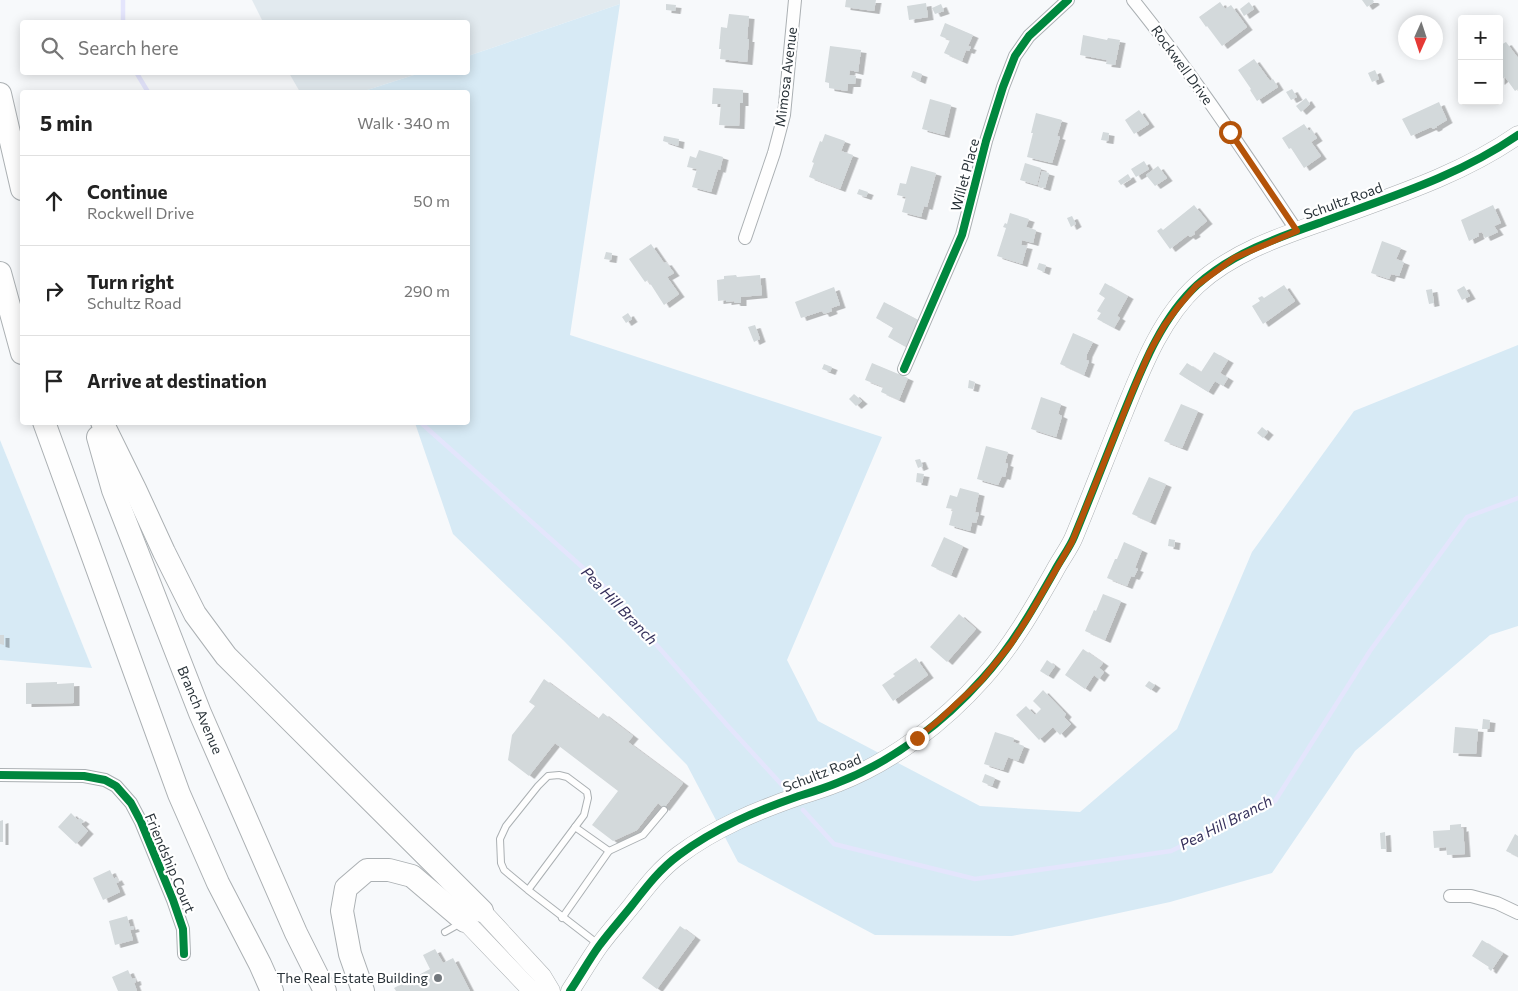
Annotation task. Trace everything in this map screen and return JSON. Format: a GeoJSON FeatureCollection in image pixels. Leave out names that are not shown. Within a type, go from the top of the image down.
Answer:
{"type":"FeatureCollection","features":[{"type":"Feature","properties":{"kind":"highway"},"geometry":{"type":"LineString","coordinates":[[0,94],[20,180]]}},
{"type":"Feature","properties":{"kind":"highway"},"geometry":{"type":"LineString","coordinates":[[0,273],[20,346]]}},
{"type":"Feature","properties":{"kind":"highway"},"geometry":{"type":"LineString","coordinates":[[45,425],[179,794],[218,884],[260,964],[271,991]]}},
{"type":"Feature","properties":{"kind":"highway","name":"Branch Avenue"},"geometry":{"type":"LineString","coordinates":[[94,425],[112,490],[200,713],[296,933],[325,991]]}},
{"type":"Feature","properties":{"kind":"highway"},"geometry":{"type":"LineString","coordinates":[[103,425],[195,614],[226,656],[474,916]]}},
{"type":"Feature","properties":{"kind":"highway"},"geometry":{"type":"LineString","coordinates":[[363,991],[350,954],[342,911],[346,888],[367,870],[389,870],[412,876],[474,916]]}},
{"type":"Feature","properties":{"kind":"street","name":"Mimosa Avenue"},"geometry":{"type":"LineString","coordinates":[[745,238],[774,153],[784,115],[795,0]]}},
{"type":"Feature","properties":{"kind":"street","name":"Willet Place"},"geometry":{"type":"LineString","coordinates":[[904,369],[962,235],[1002,86],[1016,56],[1030,36],[1068,0]]}},
{"type":"Feature","properties":{"kind":"street","name":"Rockwell Drive"},"geometry":{"type":"LineString","coordinates":[[1133,0],[1154,26],[1230,132],[1297,231]]}},
{"type":"Feature","properties":{"kind":"street","name":"Schultz Road"},"geometry":{"type":"LineString","coordinates":[[570,991],[599,945],[636,902],[643,890],[677,856],[721,828],[753,813],[838,783],[881,762],[917,738],[981,681],[1015,637],[1072,542],[1150,351],[1164,326],[1196,286],[1234,258],[1297,231],[1429,183],[1501,146],[1518,134]]}},
{"type":"Feature","properties":{"kind":"street","name":"Friendship Court"},"geometry":{"type":"LineString","coordinates":[[0,775],[66,775],[100,778],[111,783],[122,792],[131,803],[141,822],[176,907],[183,929],[184,954]]}},
{"type":"Feature","properties":{"kind":"street"},"geometry":{"type":"LineString","coordinates":[[1450,896],[1471,896],[1496,903],[1518,913]]}},
{"type":"Feature","properties":{"kind":"street"},"geometry":{"type":"LineString","coordinates":[[474,916],[533,991]]}},
{"type":"Feature","properties":{"kind":"street"},"geometry":{"type":"LineString","coordinates":[[474,916],[542,976],[551,991]]}},
{"type":"Feature","properties":{"kind":"lane"},"geometry":{"type":"LineString","coordinates":[[528,890],[584,814],[588,798],[587,792],[567,777],[559,775],[548,776],[506,826],[500,839],[501,863],[504,870],[528,890],[562,918],[599,945]]}},
{"type":"Feature","properties":{"kind":"lane"},"geometry":{"type":"LineString","coordinates":[[562,918],[609,851],[643,835],[664,810]]}},
{"type":"Feature","properties":{"kind":"lane"},"geometry":{"type":"LineString","coordinates":[[575,827],[609,851]]}},
{"type":"Feature","properties":{"kind":"lane"},"geometry":{"type":"LineString","coordinates":[[444,932],[474,916]]}},
{"type":"Feature","properties":{"kind":"shaded area"},"geometry":{"type":"Polygon","coordinates":[[[252,0],[620,0],[620,4],[470,55],[470,20],[262,20],[252,0]]]}},
{"type":"Feature","properties":{"kind":"shaded area"},"geometry":{"type":"Polygon","coordinates":[[[620,4],[570,335],[882,437],[787,660],[818,721],[980,806],[1080,812],[1177,729],[1252,552],[1354,411],[1518,345],[1518,626],[1490,635],[1355,751],[1272,873],[1170,902],[1012,936],[875,935],[738,862],[687,765],[563,640],[453,534],[416,425],[470,425],[470,90],[367,90],[414,75],[470,75],[470,55],[620,4]]]}},
{"type":"Feature","properties":{"kind":"shaded area"},"geometry":{"type":"Polygon","coordinates":[[[290,75],[414,75],[367,90],[299,90],[290,75]]]}},
{"type":"Feature","properties":{"kind":"shaded area"},"geometry":{"type":"Polygon","coordinates":[[[0,440],[92,668],[0,660],[0,440]]]}},
{"type":"Feature","properties":{"kind":"building"},"geometry":{"type":"Polygon","coordinates":[[[846,0],[876,0],[874,11],[845,7],[846,0]]]}},
{"type":"Feature","properties":{"kind":"building"},"geometry":{"type":"Polygon","coordinates":[[[1362,0],[1373,0],[1374,2],[1367,7],[1362,0]]]}},
{"type":"Feature","properties":{"kind":"building"},"geometry":{"type":"Polygon","coordinates":[[[1220,2],[1225,9],[1231,5],[1247,27],[1222,46],[1199,17],[1220,2]]]}},
{"type":"Feature","properties":{"kind":"building"},"geometry":{"type":"Polygon","coordinates":[[[1249,2],[1254,9],[1244,16],[1240,9],[1249,2]]]}},
{"type":"Feature","properties":{"kind":"building"},"geometry":{"type":"Polygon","coordinates":[[[926,3],[928,17],[909,20],[907,6],[926,3]]]}},
{"type":"Feature","properties":{"kind":"building"},"geometry":{"type":"Polygon","coordinates":[[[666,4],[676,5],[675,11],[666,10],[666,4]]]}},
{"type":"Feature","properties":{"kind":"building"},"geometry":{"type":"Polygon","coordinates":[[[941,4],[944,11],[935,14],[932,8],[941,4]]]}},
{"type":"Feature","properties":{"kind":"building"},"geometry":{"type":"Polygon","coordinates":[[[729,14],[749,16],[747,62],[720,59],[721,27],[727,28],[729,14]]]}},
{"type":"Feature","properties":{"kind":"building"},"geometry":{"type":"Polygon","coordinates":[[[945,23],[973,35],[968,46],[971,47],[969,51],[966,50],[962,61],[944,53],[950,40],[940,36],[945,23]]]}},
{"type":"Feature","properties":{"kind":"building"},"geometry":{"type":"Polygon","coordinates":[[[1083,35],[1107,40],[1108,38],[1120,40],[1115,65],[1106,64],[1107,60],[1080,55],[1083,35]]]}},
{"type":"Feature","properties":{"kind":"building"},"geometry":{"type":"Polygon","coordinates":[[[1506,42],[1518,58],[1518,89],[1515,91],[1505,77],[1503,79],[1503,44],[1506,42]]]}},
{"type":"Feature","properties":{"kind":"building"},"geometry":{"type":"Polygon","coordinates":[[[830,46],[861,50],[858,72],[850,70],[849,75],[856,76],[855,84],[848,84],[847,91],[829,88],[829,83],[825,82],[830,46]]]}},
{"type":"Feature","properties":{"kind":"building"},"geometry":{"type":"Polygon","coordinates":[[[1254,59],[1270,81],[1273,79],[1278,87],[1257,101],[1238,70],[1254,59]]]}},
{"type":"Feature","properties":{"kind":"building"},"geometry":{"type":"Polygon","coordinates":[[[1375,70],[1379,79],[1372,82],[1368,73],[1375,70]]]}},
{"type":"Feature","properties":{"kind":"building"},"geometry":{"type":"Polygon","coordinates":[[[913,71],[922,74],[920,81],[911,77],[913,71]]]}},
{"type":"Feature","properties":{"kind":"building"},"geometry":{"type":"Polygon","coordinates":[[[713,88],[743,90],[743,103],[740,103],[739,126],[719,125],[721,104],[712,104],[713,88]]]}},
{"type":"Feature","properties":{"kind":"building"},"geometry":{"type":"Polygon","coordinates":[[[1292,89],[1297,97],[1291,100],[1286,92],[1292,89]]]}},
{"type":"Feature","properties":{"kind":"building"},"geometry":{"type":"Polygon","coordinates":[[[1306,98],[1310,104],[1301,112],[1296,106],[1306,98]]]}},
{"type":"Feature","properties":{"kind":"building"},"geometry":{"type":"Polygon","coordinates":[[[930,99],[951,105],[944,135],[922,129],[930,99]]]}},
{"type":"Feature","properties":{"kind":"building"},"geometry":{"type":"Polygon","coordinates":[[[1439,102],[1447,120],[1433,129],[1431,127],[1411,136],[1402,119],[1439,102]]]}},
{"type":"Feature","properties":{"kind":"building"},"geometry":{"type":"Polygon","coordinates":[[[1139,110],[1149,124],[1134,134],[1125,120],[1139,110]]]}},
{"type":"Feature","properties":{"kind":"building"},"geometry":{"type":"Polygon","coordinates":[[[1036,113],[1062,120],[1057,136],[1060,137],[1052,163],[1027,157],[1036,113]]]}},
{"type":"Feature","properties":{"kind":"building"},"geometry":{"type":"Polygon","coordinates":[[[1304,124],[1309,131],[1311,129],[1317,138],[1311,142],[1321,156],[1304,168],[1282,138],[1304,124]]]}},
{"type":"Feature","properties":{"kind":"building"},"geometry":{"type":"Polygon","coordinates":[[[1103,132],[1109,133],[1108,141],[1101,140],[1103,132]]]}},
{"type":"Feature","properties":{"kind":"building"},"geometry":{"type":"Polygon","coordinates":[[[825,134],[845,141],[841,151],[853,155],[840,189],[809,177],[814,163],[812,162],[820,141],[822,142],[825,134]]]}},
{"type":"Feature","properties":{"kind":"building"},"geometry":{"type":"Polygon","coordinates":[[[664,136],[679,139],[678,146],[663,141],[664,136]]]}},
{"type":"Feature","properties":{"kind":"building"},"geometry":{"type":"Polygon","coordinates":[[[699,150],[723,157],[711,192],[692,187],[697,169],[687,167],[690,156],[696,158],[699,150]]]}},
{"type":"Feature","properties":{"kind":"building"},"geometry":{"type":"Polygon","coordinates":[[[1144,161],[1149,169],[1136,177],[1131,169],[1144,161]]]}},
{"type":"Feature","properties":{"kind":"building"},"geometry":{"type":"Polygon","coordinates":[[[1025,163],[1041,168],[1037,185],[1020,180],[1025,163]]]}},
{"type":"Feature","properties":{"kind":"building"},"geometry":{"type":"Polygon","coordinates":[[[911,166],[936,173],[927,207],[924,206],[921,217],[902,212],[906,197],[897,195],[900,183],[906,184],[911,166]]]}},
{"type":"Feature","properties":{"kind":"building"},"geometry":{"type":"Polygon","coordinates":[[[1158,166],[1167,178],[1155,186],[1146,175],[1158,166]]]}},
{"type":"Feature","properties":{"kind":"building"},"geometry":{"type":"Polygon","coordinates":[[[1042,171],[1049,173],[1045,188],[1038,186],[1042,171]]]}},
{"type":"Feature","properties":{"kind":"building"},"geometry":{"type":"Polygon","coordinates":[[[1128,174],[1131,179],[1121,185],[1118,181],[1128,174]]]}},
{"type":"Feature","properties":{"kind":"building"},"geometry":{"type":"Polygon","coordinates":[[[859,189],[868,192],[866,197],[857,194],[859,189]]]}},
{"type":"Feature","properties":{"kind":"building"},"geometry":{"type":"Polygon","coordinates":[[[1194,205],[1207,221],[1194,232],[1195,234],[1190,237],[1188,235],[1170,249],[1157,231],[1161,228],[1163,230],[1194,205]]]}},
{"type":"Feature","properties":{"kind":"building"},"geometry":{"type":"Polygon","coordinates":[[[1493,205],[1501,223],[1494,226],[1498,232],[1485,238],[1482,232],[1478,233],[1479,236],[1469,241],[1461,220],[1493,205]]]}},
{"type":"Feature","properties":{"kind":"building"},"geometry":{"type":"Polygon","coordinates":[[[1010,213],[1029,219],[1026,227],[1036,230],[1033,243],[1022,240],[1021,245],[1027,246],[1022,264],[997,256],[1006,228],[1003,227],[1005,223],[1007,224],[1010,213]]]}},
{"type":"Feature","properties":{"kind":"building"},"geometry":{"type":"Polygon","coordinates":[[[1072,216],[1076,224],[1071,227],[1067,218],[1072,216]]]}},
{"type":"Feature","properties":{"kind":"building"},"geometry":{"type":"Polygon","coordinates":[[[1382,241],[1401,248],[1396,259],[1404,262],[1399,276],[1391,274],[1389,279],[1371,273],[1382,241]]]}},
{"type":"Feature","properties":{"kind":"building"},"geometry":{"type":"Polygon","coordinates":[[[651,244],[664,263],[666,262],[674,273],[667,277],[679,294],[664,305],[648,280],[645,282],[629,259],[651,244]]]}},
{"type":"Feature","properties":{"kind":"building"},"geometry":{"type":"Polygon","coordinates":[[[606,252],[612,253],[611,260],[604,259],[606,252]]]}},
{"type":"Feature","properties":{"kind":"building"},"geometry":{"type":"Polygon","coordinates":[[[1039,263],[1046,265],[1044,272],[1037,269],[1039,263]]]}},
{"type":"Feature","properties":{"kind":"building"},"geometry":{"type":"Polygon","coordinates":[[[736,275],[737,277],[760,275],[762,295],[741,297],[741,303],[735,303],[734,301],[726,302],[726,300],[718,301],[717,280],[724,279],[724,276],[736,275]]]}},
{"type":"Feature","properties":{"kind":"building"},"geometry":{"type":"Polygon","coordinates":[[[1105,283],[1128,296],[1117,316],[1120,318],[1114,328],[1097,319],[1101,313],[1097,311],[1105,298],[1099,294],[1105,283]]]}},
{"type":"Feature","properties":{"kind":"building"},"geometry":{"type":"Polygon","coordinates":[[[1284,285],[1295,301],[1263,324],[1252,306],[1260,301],[1258,298],[1262,296],[1264,298],[1284,285]]]}},
{"type":"Feature","properties":{"kind":"building"},"geometry":{"type":"Polygon","coordinates":[[[1464,286],[1470,296],[1462,300],[1457,290],[1464,286]]]}},
{"type":"Feature","properties":{"kind":"building"},"geometry":{"type":"Polygon","coordinates":[[[834,287],[840,305],[831,308],[832,311],[824,314],[822,311],[801,318],[795,302],[834,287]]]}},
{"type":"Feature","properties":{"kind":"building"},"geometry":{"type":"Polygon","coordinates":[[[1432,289],[1434,303],[1429,304],[1426,290],[1432,289]]]}},
{"type":"Feature","properties":{"kind":"building"},"geometry":{"type":"Polygon","coordinates":[[[884,302],[920,321],[906,347],[888,337],[893,328],[876,318],[884,302]]]}},
{"type":"Feature","properties":{"kind":"building"},"geometry":{"type":"Polygon","coordinates":[[[628,313],[632,319],[626,323],[622,317],[628,313]]]}},
{"type":"Feature","properties":{"kind":"building"},"geometry":{"type":"Polygon","coordinates":[[[755,325],[760,339],[754,342],[748,327],[755,325]]]}},
{"type":"Feature","properties":{"kind":"building"},"geometry":{"type":"Polygon","coordinates":[[[1073,333],[1093,342],[1087,354],[1086,360],[1089,361],[1084,375],[1060,364],[1073,333]]]}},
{"type":"Feature","properties":{"kind":"building"},"geometry":{"type":"Polygon","coordinates":[[[1214,352],[1228,360],[1220,373],[1228,378],[1223,386],[1215,381],[1208,392],[1179,374],[1187,363],[1201,372],[1214,352]]]}},
{"type":"Feature","properties":{"kind":"building"},"geometry":{"type":"Polygon","coordinates":[[[872,363],[908,378],[899,400],[881,392],[883,387],[865,380],[872,363]]]}},
{"type":"Feature","properties":{"kind":"building"},"geometry":{"type":"Polygon","coordinates":[[[824,364],[832,367],[830,372],[822,369],[824,364]]]}},
{"type":"Feature","properties":{"kind":"building"},"geometry":{"type":"Polygon","coordinates":[[[969,380],[975,382],[973,389],[968,388],[969,380]]]}},
{"type":"Feature","properties":{"kind":"building"},"geometry":{"type":"Polygon","coordinates":[[[854,394],[862,401],[856,406],[849,399],[854,394]]]}},
{"type":"Feature","properties":{"kind":"building"},"geometry":{"type":"Polygon","coordinates":[[[1041,397],[1061,404],[1058,414],[1062,416],[1056,437],[1031,429],[1041,397]]]}},
{"type":"Feature","properties":{"kind":"building"},"geometry":{"type":"Polygon","coordinates":[[[1181,404],[1198,411],[1182,448],[1164,441],[1181,404]]]}},
{"type":"Feature","properties":{"kind":"building"},"geometry":{"type":"Polygon","coordinates":[[[1262,427],[1268,432],[1263,438],[1257,433],[1262,427]]]}},
{"type":"Feature","properties":{"kind":"building"},"geometry":{"type":"Polygon","coordinates":[[[986,446],[1008,452],[1005,463],[1008,464],[1005,477],[1002,476],[998,485],[977,479],[986,446]]]}},
{"type":"Feature","properties":{"kind":"building"},"geometry":{"type":"Polygon","coordinates":[[[920,459],[923,466],[918,468],[915,460],[920,459]]]}},
{"type":"Feature","properties":{"kind":"building"},"geometry":{"type":"Polygon","coordinates":[[[917,473],[924,474],[922,483],[916,482],[917,473]]]}},
{"type":"Feature","properties":{"kind":"building"},"geometry":{"type":"Polygon","coordinates":[[[1149,477],[1166,484],[1150,522],[1132,514],[1149,477]]]}},
{"type":"Feature","properties":{"kind":"building"},"geometry":{"type":"Polygon","coordinates":[[[960,488],[979,493],[975,512],[979,513],[976,523],[972,522],[970,531],[949,525],[953,509],[946,508],[950,495],[957,497],[960,488]]]}},
{"type":"Feature","properties":{"kind":"building"},"geometry":{"type":"Polygon","coordinates":[[[944,537],[963,546],[951,575],[931,566],[944,537]]]}},
{"type":"Feature","properties":{"kind":"building"},"geometry":{"type":"Polygon","coordinates":[[[1169,539],[1175,540],[1174,547],[1168,546],[1169,539]]]}},
{"type":"Feature","properties":{"kind":"building"},"geometry":{"type":"Polygon","coordinates":[[[1124,542],[1142,550],[1135,568],[1138,569],[1134,577],[1131,576],[1127,586],[1107,578],[1124,542]]]}},
{"type":"Feature","properties":{"kind":"building"},"geometry":{"type":"Polygon","coordinates":[[[1103,594],[1121,601],[1105,640],[1085,631],[1103,594]]]}},
{"type":"Feature","properties":{"kind":"building"},"geometry":{"type":"Polygon","coordinates":[[[959,614],[976,629],[947,662],[930,647],[959,614]]]}},
{"type":"Feature","properties":{"kind":"building"},"geometry":{"type":"Polygon","coordinates":[[[0,635],[4,635],[4,645],[0,644],[0,635]]]}},
{"type":"Feature","properties":{"kind":"building"},"geometry":{"type":"Polygon","coordinates":[[[1083,649],[1103,663],[1099,668],[1104,672],[1099,679],[1094,675],[1085,689],[1065,675],[1083,649]]]}},
{"type":"Feature","properties":{"kind":"building"},"geometry":{"type":"Polygon","coordinates":[[[916,658],[928,675],[893,701],[882,685],[895,676],[893,674],[916,658]]]}},
{"type":"Feature","properties":{"kind":"building"},"geometry":{"type":"Polygon","coordinates":[[[1047,660],[1055,666],[1048,676],[1040,671],[1047,660]]]}},
{"type":"Feature","properties":{"kind":"building"},"geometry":{"type":"Polygon","coordinates":[[[544,679],[598,719],[603,713],[633,736],[628,742],[683,783],[664,808],[658,803],[637,830],[613,841],[592,825],[618,791],[555,743],[529,776],[508,760],[512,735],[535,706],[529,702],[544,679]]]}},
{"type":"Feature","properties":{"kind":"building"},"geometry":{"type":"Polygon","coordinates":[[[1149,681],[1155,685],[1151,690],[1145,686],[1149,681]]]}},
{"type":"Feature","properties":{"kind":"building"},"geometry":{"type":"Polygon","coordinates":[[[57,682],[57,684],[74,683],[74,703],[26,704],[26,683],[57,682]]]}},
{"type":"Feature","properties":{"kind":"building"},"geometry":{"type":"Polygon","coordinates":[[[1043,690],[1066,714],[1064,717],[1071,724],[1060,735],[1053,727],[1039,740],[1016,715],[1026,706],[1035,715],[1041,709],[1033,701],[1043,690]]]}},
{"type":"Feature","properties":{"kind":"building"},"geometry":{"type":"Polygon","coordinates":[[[1483,719],[1490,720],[1489,729],[1482,729],[1483,719]]]}},
{"type":"Feature","properties":{"kind":"building"},"geometry":{"type":"Polygon","coordinates":[[[1455,727],[1478,729],[1476,754],[1453,753],[1455,727]]]}},
{"type":"Feature","properties":{"kind":"building"},"geometry":{"type":"Polygon","coordinates":[[[995,732],[1014,738],[1013,742],[1024,746],[1018,761],[1008,757],[1003,770],[984,764],[995,732]]]}},
{"type":"Feature","properties":{"kind":"building"},"geometry":{"type":"Polygon","coordinates":[[[985,774],[995,778],[992,786],[982,782],[985,774]]]}},
{"type":"Feature","properties":{"kind":"building"},"geometry":{"type":"Polygon","coordinates":[[[71,813],[78,820],[80,818],[84,821],[81,824],[88,831],[76,844],[58,827],[71,813]]]}},
{"type":"Feature","properties":{"kind":"building"},"geometry":{"type":"Polygon","coordinates":[[[3,820],[3,842],[0,842],[0,821],[3,820]]]}},
{"type":"Feature","properties":{"kind":"building"},"geometry":{"type":"Polygon","coordinates":[[[1461,824],[1465,854],[1447,855],[1446,847],[1434,848],[1433,831],[1450,830],[1450,825],[1461,824]]]}},
{"type":"Feature","properties":{"kind":"building"},"geometry":{"type":"Polygon","coordinates":[[[1385,832],[1386,849],[1381,849],[1380,833],[1385,832]]]}},
{"type":"Feature","properties":{"kind":"building"},"geometry":{"type":"Polygon","coordinates":[[[1515,834],[1518,836],[1518,857],[1506,851],[1515,834]]]}},
{"type":"Feature","properties":{"kind":"building"},"geometry":{"type":"Polygon","coordinates":[[[110,870],[114,879],[116,877],[119,882],[116,883],[120,892],[103,900],[93,878],[110,870]]]}},
{"type":"Feature","properties":{"kind":"building"},"geometry":{"type":"Polygon","coordinates":[[[127,916],[130,927],[133,926],[134,929],[130,930],[133,940],[115,945],[109,921],[127,916]]]}},
{"type":"Feature","properties":{"kind":"building"},"geometry":{"type":"Polygon","coordinates":[[[680,926],[695,937],[657,989],[642,978],[680,926]]]}},
{"type":"Feature","properties":{"kind":"building"},"geometry":{"type":"Polygon","coordinates":[[[1482,940],[1503,953],[1491,971],[1489,967],[1472,956],[1482,940]]]}},
{"type":"Feature","properties":{"kind":"building","name":"The Real Estate Building"},"geometry":{"type":"Polygon","coordinates":[[[435,949],[443,963],[453,958],[470,991],[396,991],[394,988],[430,969],[423,955],[435,949]]]}},
{"type":"Feature","properties":{"kind":"building"},"geometry":{"type":"Polygon","coordinates":[[[128,970],[132,979],[135,978],[136,982],[134,983],[137,991],[118,991],[112,977],[128,970]]]}},
{"type":"Feature","properties":{"kind":"waterway","name":"Pea Hill Branch"},"geometry":{"type":"LineString","coordinates":[[123,0],[123,20]]}},
{"type":"Feature","properties":{"kind":"waterway","name":"Pea Hill Branch"},"geometry":{"type":"LineString","coordinates":[[138,75],[147,90]]}},
{"type":"Feature","properties":{"kind":"waterway","name":"Pea Hill Branch"},"geometry":{"type":"LineString","coordinates":[[423,425],[609,591],[782,785]]}},
{"type":"Feature","properties":{"kind":"waterway","name":"Pea Hill Branch"},"geometry":{"type":"LineString","coordinates":[[803,810],[834,844],[975,879],[1171,851],[1275,801],[1370,651],[1467,517],[1518,498]]}},
{"type":"Feature","properties":{"kind":"cycle path"},"geometry":{"type":"LineString","coordinates":[[904,369],[962,235],[986,141],[1015,56],[1029,36],[1068,0]]}},
{"type":"Feature","properties":{"kind":"cycle path"},"geometry":{"type":"LineString","coordinates":[[570,991],[607,935],[654,878],[679,855],[707,836],[736,821],[837,783],[878,764],[934,725],[968,694],[994,666],[1021,627],[1070,546],[1124,412],[1154,344],[1173,313],[1197,285],[1225,264],[1256,247],[1448,174],[1518,135]]}},
{"type":"Feature","properties":{"kind":"cycle path"},"geometry":{"type":"LineString","coordinates":[[0,775],[84,776],[105,780],[116,786],[131,803],[141,822],[173,900],[183,929],[184,954]]}},
{"type":"Feature","properties":{"kind":"place","name":"The Real Estate Building"},"geometry":{"type":"Point","coordinates":[438,978]}},
{"type":"Feature","properties":{"kind":"route"},"geometry":{"type":"LineString","coordinates":[[917,738],[981,681],[1011,644],[1029,616],[1072,542],[1150,351],[1164,326],[1178,307],[1196,286],[1234,258],[1297,231],[1230,132]]}}]}
